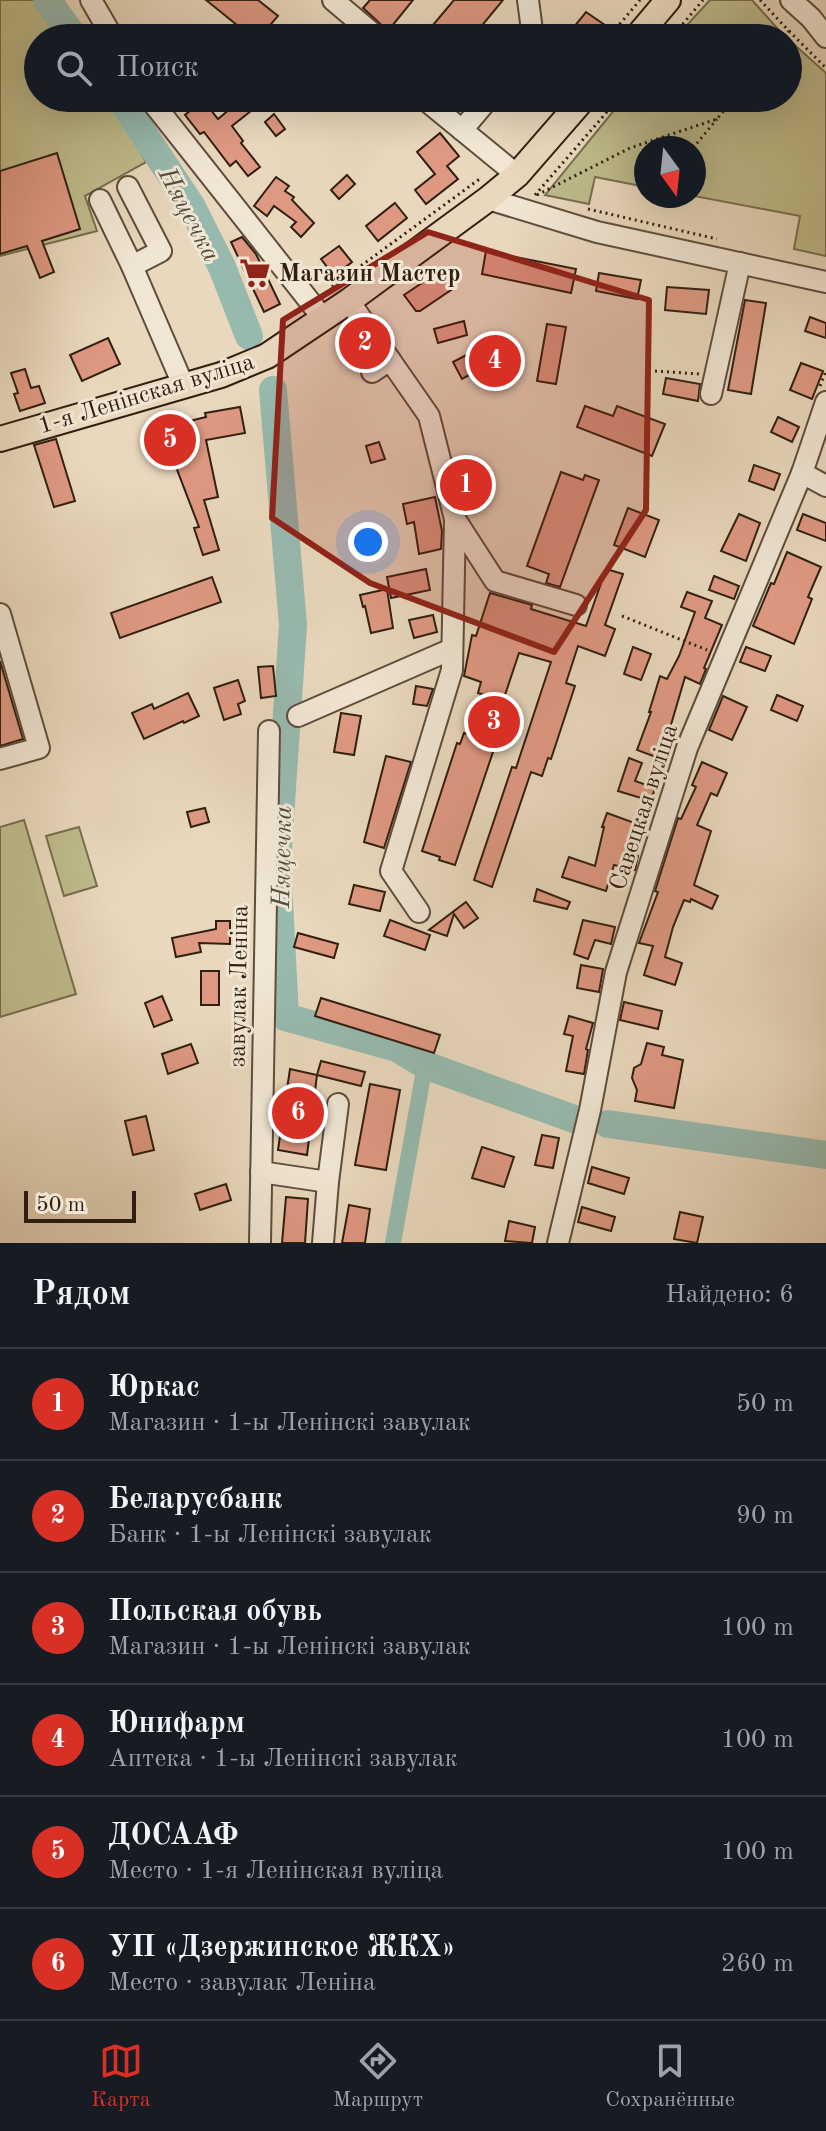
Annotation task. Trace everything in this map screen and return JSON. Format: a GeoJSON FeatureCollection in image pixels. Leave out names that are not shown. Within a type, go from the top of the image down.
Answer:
{"type":"FeatureCollection","features":[{"type":"Feature","properties":{"kind":"main road"},"geometry":{"type":"LineString","coordinates":[[648,24],[668,0]]}},
{"type":"Feature","properties":{"kind":"main road","name":"1-я Ленінская вуліца"},"geometry":{"type":"LineString","coordinates":[[0,439],[184,387],[267,356],[349,301],[488,199],[517,175],[572,112]]}},
{"type":"Feature","properties":{"kind":"street"},"geometry":{"type":"LineString","coordinates":[[91,0],[105,24]]}},
{"type":"Feature","properties":{"kind":"street"},"geometry":{"type":"LineString","coordinates":[[333,0],[361,24]]}},
{"type":"Feature","properties":{"kind":"street"},"geometry":{"type":"LineString","coordinates":[[528,0],[531,24]]}},
{"type":"Feature","properties":{"kind":"street"},"geometry":{"type":"LineString","coordinates":[[791,0],[826,37]]}},
{"type":"Feature","properties":{"kind":"street"},"geometry":{"type":"LineString","coordinates":[[160,112],[322,317]]}},
{"type":"Feature","properties":{"kind":"street"},"geometry":{"type":"LineString","coordinates":[[440,112],[517,175]]}},
{"type":"Feature","properties":{"kind":"street"},"geometry":{"type":"LineString","coordinates":[[462,130],[477,112]]}},
{"type":"Feature","properties":{"kind":"street"},"geometry":{"type":"LineString","coordinates":[[128,187],[161,251],[132,266]]}},
{"type":"Feature","properties":{"kind":"street"},"geometry":{"type":"LineString","coordinates":[[488,199],[597,232],[826,282]]}},
{"type":"Feature","properties":{"kind":"street"},"geometry":{"type":"LineString","coordinates":[[100,200],[184,387]]}},
{"type":"Feature","properties":{"kind":"street"},"geometry":{"type":"LineString","coordinates":[[713,384],[740,263]]}},
{"type":"Feature","properties":{"kind":"street"},"geometry":{"type":"LineString","coordinates":[[349,301],[381,366],[429,416],[455,519],[452,670],[391,871],[419,912]]}},
{"type":"Feature","properties":{"kind":"street","name":"Савецкая вуліца"},"geometry":{"type":"LineString","coordinates":[[558,1243],[590,1110],[616,972],[687,748],[802,473],[822,398]]}},
{"type":"Feature","properties":{"kind":"street"},"geometry":{"type":"LineString","coordinates":[[802,473],[826,486]]}},
{"type":"Feature","properties":{"kind":"street"},"geometry":{"type":"LineString","coordinates":[[455,519],[495,581],[576,605]]}},
{"type":"Feature","properties":{"kind":"street"},"geometry":{"type":"LineString","coordinates":[[0,614],[39,748],[0,759]]}},
{"type":"Feature","properties":{"kind":"street"},"geometry":{"type":"LineString","coordinates":[[298,716],[452,649]]}},
{"type":"Feature","properties":{"kind":"street","name":"завулак Леніна"},"geometry":{"type":"LineString","coordinates":[[260,1243],[269,731]]}},
{"type":"Feature","properties":{"kind":"street"},"geometry":{"type":"LineString","coordinates":[[323,1243],[338,1104]]}},
{"type":"Feature","properties":{"kind":"street"},"geometry":{"type":"LineString","coordinates":[[261,1172],[328,1182]]}},
{"type":"Feature","properties":{"kind":"path"},"geometry":{"type":"LineString","coordinates":[[620,24],[640,0]]}},
{"type":"Feature","properties":{"kind":"path"},"geometry":{"type":"LineString","coordinates":[[683,24],[703,0]]}},
{"type":"Feature","properties":{"kind":"path"},"geometry":{"type":"LineString","coordinates":[[760,0],[782,24]]}},
{"type":"Feature","properties":{"kind":"path"},"geometry":{"type":"LineString","coordinates":[[802,44],[826,68]]}},
{"type":"Feature","properties":{"kind":"path"},"geometry":{"type":"LineString","coordinates":[[534,197],[607,112]]}},
{"type":"Feature","properties":{"kind":"path"},"geometry":{"type":"LineString","coordinates":[[703,136],[723,112]]}},
{"type":"Feature","properties":{"kind":"path"},"geometry":{"type":"LineString","coordinates":[[534,197],[630,148],[717,119]]}},
{"type":"Feature","properties":{"kind":"path"},"geometry":{"type":"LineString","coordinates":[[534,197],[548,200]]}},
{"type":"Feature","properties":{"kind":"path"},"geometry":{"type":"LineString","coordinates":[[577,207],[725,240]]}},
{"type":"Feature","properties":{"kind":"path"},"geometry":{"type":"LineString","coordinates":[[655,371],[713,384]]}},
{"type":"Feature","properties":{"kind":"path"},"geometry":{"type":"LineString","coordinates":[[822,398],[826,371]]}},
{"type":"Feature","properties":{"kind":"path"},"geometry":{"type":"LineString","coordinates":[[622,616],[715,653]]}},
{"type":"Feature","properties":{"kind":"highlighted area"},"geometry":{"type":"Polygon","coordinates":[[[428,232],[649,300],[646,510],[554,652],[370,583],[272,518],[283,320],[428,232]]]}},
{"type":"Feature","properties":{"kind":"shaded area"},"geometry":{"type":"Polygon","coordinates":[[[0,0],[40,0],[53,24],[24,24],[24,112],[118,112],[146,162],[85,196],[97,231],[0,256],[0,0]]]}},
{"type":"Feature","properties":{"kind":"shaded area"},"geometry":{"type":"Polygon","coordinates":[[[710,0],[752,0],[773,24],[688,24],[710,0]]]}},
{"type":"Feature","properties":{"kind":"shaded area"},"geometry":{"type":"Polygon","coordinates":[[[802,52],[826,73],[826,256],[794,249],[800,216],[706,198],[706,136],[634,136],[634,185],[595,177],[589,204],[545,195],[613,112],[802,112],[802,52]]]}},
{"type":"Feature","properties":{"kind":"shaded area"},"geometry":{"type":"Polygon","coordinates":[[[24,820],[76,994],[0,1017],[0,827],[24,820]]]}},
{"type":"Feature","properties":{"kind":"shaded area"},"geometry":{"type":"Polygon","coordinates":[[[79,827],[97,886],[64,896],[46,836],[79,827]]]}},
{"type":"Feature","properties":{"kind":"building"},"geometry":{"type":"Polygon","coordinates":[[[206,0],[258,0],[278,16],[271,24],[236,24],[206,0]]]}},
{"type":"Feature","properties":{"kind":"building"},"geometry":{"type":"Polygon","coordinates":[[[370,0],[413,0],[394,24],[380,24],[363,8],[370,0]]]}},
{"type":"Feature","properties":{"kind":"building"},"geometry":{"type":"Polygon","coordinates":[[[454,0],[503,0],[483,24],[434,24],[454,0]]]}},
{"type":"Feature","properties":{"kind":"building"},"geometry":{"type":"Polygon","coordinates":[[[586,12],[603,24],[576,24],[586,12]]]}},
{"type":"Feature","properties":{"kind":"building"},"geometry":{"type":"Polygon","coordinates":[[[189,112],[212,112],[218,119],[226,112],[250,112],[232,126],[260,167],[248,176],[236,161],[230,166],[204,132],[200,134],[185,115],[189,112]]]}},
{"type":"Feature","properties":{"kind":"building"},"geometry":{"type":"Polygon","coordinates":[[[274,114],[285,129],[276,136],[265,122],[274,114]]]}},
{"type":"Feature","properties":{"kind":"building"},"geometry":{"type":"Polygon","coordinates":[[[440,133],[459,156],[447,166],[458,179],[426,204],[415,190],[435,174],[417,152],[440,133]]]}},
{"type":"Feature","properties":{"kind":"building"},"geometry":{"type":"Polygon","coordinates":[[[57,153],[80,229],[42,241],[54,272],[40,278],[27,246],[0,254],[0,171],[57,153]]]}},
{"type":"Feature","properties":{"kind":"building"},"geometry":{"type":"Polygon","coordinates":[[[347,175],[355,184],[339,199],[331,190],[347,175]]]}},
{"type":"Feature","properties":{"kind":"building"},"geometry":{"type":"Polygon","coordinates":[[[276,177],[289,186],[285,191],[294,197],[292,200],[314,223],[301,237],[291,227],[296,222],[274,206],[267,216],[254,206],[276,177]]]}},
{"type":"Feature","properties":{"kind":"building"},"geometry":{"type":"Polygon","coordinates":[[[395,203],[407,218],[378,241],[366,226],[395,203]]]}},
{"type":"Feature","properties":{"kind":"building","name":"Магазин Мастер"},"geometry":{"type":"Polygon","coordinates":[[[242,237],[256,254],[280,304],[264,312],[231,242],[242,237]]]}},
{"type":"Feature","properties":{"kind":"building"},"geometry":{"type":"Polygon","coordinates":[[[339,246],[352,262],[334,276],[321,259],[339,246]]]}},
{"type":"Feature","properties":{"kind":"building"},"geometry":{"type":"Polygon","coordinates":[[[486,251],[576,269],[571,293],[482,274],[486,251]]]}},
{"type":"Feature","properties":{"kind":"building"},"geometry":{"type":"Polygon","coordinates":[[[599,273],[641,280],[637,299],[596,291],[599,273]]]}},
{"type":"Feature","properties":{"kind":"building"},"geometry":{"type":"Polygon","coordinates":[[[434,275],[437,280],[444,275],[454,288],[416,311],[404,295],[434,275]]]}},
{"type":"Feature","properties":{"kind":"building"},"geometry":{"type":"Polygon","coordinates":[[[667,287],[709,290],[706,314],[665,310],[667,287]]]}},
{"type":"Feature","properties":{"kind":"building"},"geometry":{"type":"Polygon","coordinates":[[[745,300],[766,303],[751,394],[728,390],[745,300]]]}},
{"type":"Feature","properties":{"kind":"building"},"geometry":{"type":"Polygon","coordinates":[[[810,317],[826,323],[826,338],[805,331],[810,317]]]}},
{"type":"Feature","properties":{"kind":"building"},"geometry":{"type":"Polygon","coordinates":[[[464,321],[467,335],[438,343],[434,329],[464,321]]]}},
{"type":"Feature","properties":{"kind":"building"},"geometry":{"type":"Polygon","coordinates":[[[547,324],[566,327],[556,384],[537,381],[547,324]]]}},
{"type":"Feature","properties":{"kind":"building"},"geometry":{"type":"Polygon","coordinates":[[[501,337],[512,360],[495,369],[491,378],[481,380],[477,371],[462,379],[453,362],[501,337]]]}},
{"type":"Feature","properties":{"kind":"building"},"geometry":{"type":"Polygon","coordinates":[[[108,338],[120,364],[82,381],[70,355],[108,338]]]}},
{"type":"Feature","properties":{"kind":"building"},"geometry":{"type":"Polygon","coordinates":[[[801,363],[823,371],[812,399],[790,390],[801,363]]]}},
{"type":"Feature","properties":{"kind":"building"},"geometry":{"type":"Polygon","coordinates":[[[25,369],[31,388],[39,386],[45,403],[20,411],[11,373],[25,369]]]}},
{"type":"Feature","properties":{"kind":"building"},"geometry":{"type":"Polygon","coordinates":[[[666,378],[700,384],[698,401],[663,394],[666,378]]]}},
{"type":"Feature","properties":{"kind":"building"},"geometry":{"type":"Polygon","coordinates":[[[585,406],[613,416],[617,406],[665,424],[652,456],[577,427],[585,406]]]}},
{"type":"Feature","properties":{"kind":"building"},"geometry":{"type":"Polygon","coordinates":[[[240,407],[245,433],[206,440],[218,497],[204,500],[219,550],[203,555],[194,528],[199,527],[171,454],[152,459],[145,432],[206,417],[205,413],[240,407]]]}},
{"type":"Feature","properties":{"kind":"building"},"geometry":{"type":"Polygon","coordinates":[[[778,417],[799,427],[792,442],[771,432],[778,417]]]}},
{"type":"Feature","properties":{"kind":"building"},"geometry":{"type":"Polygon","coordinates":[[[56,439],[75,501],[54,507],[34,445],[56,439]]]}},
{"type":"Feature","properties":{"kind":"building"},"geometry":{"type":"Polygon","coordinates":[[[379,442],[385,459],[371,463],[366,446],[379,442]]]}},
{"type":"Feature","properties":{"kind":"building"},"geometry":{"type":"Polygon","coordinates":[[[754,465],[780,474],[774,490],[749,481],[754,465]]]}},
{"type":"Feature","properties":{"kind":"building"},"geometry":{"type":"Polygon","coordinates":[[[561,472],[583,480],[585,475],[599,480],[560,587],[546,583],[549,574],[527,566],[561,472]]]}},
{"type":"Feature","properties":{"kind":"building"},"geometry":{"type":"Polygon","coordinates":[[[473,475],[476,491],[462,494],[458,478],[473,475]]]}},
{"type":"Feature","properties":{"kind":"building"},"geometry":{"type":"Polygon","coordinates":[[[435,497],[442,531],[441,549],[419,554],[414,522],[407,524],[403,504],[435,497]]]}},
{"type":"Feature","properties":{"kind":"building"},"geometry":{"type":"Polygon","coordinates":[[[628,508],[659,520],[645,557],[614,545],[628,508]]]}},
{"type":"Feature","properties":{"kind":"building"},"geometry":{"type":"Polygon","coordinates":[[[739,514],[760,523],[746,561],[721,551],[739,514]]]}},
{"type":"Feature","properties":{"kind":"building"},"geometry":{"type":"Polygon","coordinates":[[[803,514],[826,523],[826,541],[797,530],[803,514]]]}},
{"type":"Feature","properties":{"kind":"building"},"geometry":{"type":"Polygon","coordinates":[[[787,552],[821,567],[794,644],[753,626],[787,552]]]}},
{"type":"Feature","properties":{"kind":"building"},"geometry":{"type":"Polygon","coordinates":[[[426,569],[430,590],[391,598],[387,577],[426,569]]]}},
{"type":"Feature","properties":{"kind":"building"},"geometry":{"type":"Polygon","coordinates":[[[606,569],[623,574],[605,625],[615,629],[605,656],[578,646],[566,683],[575,686],[551,759],[548,758],[542,776],[531,772],[492,887],[474,880],[551,662],[519,653],[502,704],[490,700],[491,697],[478,693],[481,682],[464,676],[472,635],[476,636],[490,593],[586,626],[606,569]]]}},
{"type":"Feature","properties":{"kind":"building"},"geometry":{"type":"Polygon","coordinates":[[[714,576],[739,586],[734,599],[709,590],[714,576]]]}},
{"type":"Feature","properties":{"kind":"building"},"geometry":{"type":"Polygon","coordinates":[[[212,577],[221,602],[120,638],[111,613],[212,577]]]}},
{"type":"Feature","properties":{"kind":"building"},"geometry":{"type":"Polygon","coordinates":[[[387,589],[393,628],[371,633],[360,595],[387,589]]]}},
{"type":"Feature","properties":{"kind":"building"},"geometry":{"type":"Polygon","coordinates":[[[687,592],[712,601],[705,618],[722,625],[700,684],[685,677],[661,759],[637,750],[660,676],[667,679],[695,612],[681,607],[687,592]]]}},
{"type":"Feature","properties":{"kind":"building"},"geometry":{"type":"Polygon","coordinates":[[[433,615],[437,632],[414,638],[409,620],[433,615]]]}},
{"type":"Feature","properties":{"kind":"building"},"geometry":{"type":"Polygon","coordinates":[[[633,647],[651,654],[641,680],[624,674],[633,647]]]}},
{"type":"Feature","properties":{"kind":"building"},"geometry":{"type":"Polygon","coordinates":[[[746,647],[771,656],[765,671],[740,662],[746,647]]]}},
{"type":"Feature","properties":{"kind":"building"},"geometry":{"type":"Polygon","coordinates":[[[0,661],[23,739],[0,746],[0,661]]]}},
{"type":"Feature","properties":{"kind":"building"},"geometry":{"type":"Polygon","coordinates":[[[273,666],[276,696],[261,698],[258,667],[273,666]]]}},
{"type":"Feature","properties":{"kind":"building"},"geometry":{"type":"Polygon","coordinates":[[[238,680],[245,701],[238,704],[241,714],[224,720],[214,688],[238,680]]]}},
{"type":"Feature","properties":{"kind":"building"},"geometry":{"type":"Polygon","coordinates":[[[416,686],[433,689],[427,706],[413,704],[416,686]]]}},
{"type":"Feature","properties":{"kind":"building"},"geometry":{"type":"Polygon","coordinates":[[[188,693],[199,716],[144,739],[132,713],[152,704],[154,709],[188,693]]]}},
{"type":"Feature","properties":{"kind":"building"},"geometry":{"type":"Polygon","coordinates":[[[777,695],[803,706],[797,721],[771,710],[777,695]]]}},
{"type":"Feature","properties":{"kind":"building"},"geometry":{"type":"Polygon","coordinates":[[[723,696],[747,707],[732,740],[709,730],[723,696]]]}},
{"type":"Feature","properties":{"kind":"building"},"geometry":{"type":"Polygon","coordinates":[[[341,713],[361,716],[354,755],[334,752],[341,713]]]}},
{"type":"Feature","properties":{"kind":"building"},"geometry":{"type":"Polygon","coordinates":[[[464,733],[496,743],[455,865],[422,851],[457,743],[460,744],[464,733]]]}},
{"type":"Feature","properties":{"kind":"building"},"geometry":{"type":"Polygon","coordinates":[[[386,756],[411,762],[384,848],[364,842],[386,756]]]}},
{"type":"Feature","properties":{"kind":"building"},"geometry":{"type":"Polygon","coordinates":[[[629,758],[642,763],[635,781],[655,788],[651,801],[618,791],[629,758]]]}},
{"type":"Feature","properties":{"kind":"building"},"geometry":{"type":"Polygon","coordinates":[[[702,762],[727,773],[717,796],[711,793],[697,825],[711,831],[694,885],[718,896],[712,909],[691,899],[690,902],[684,900],[665,957],[682,963],[675,985],[644,975],[653,946],[639,943],[658,892],[655,891],[678,818],[681,819],[696,787],[692,785],[702,762]]]}},
{"type":"Feature","properties":{"kind":"building"},"geometry":{"type":"Polygon","coordinates":[[[205,808],[209,822],[191,827],[187,812],[205,808]]]}},
{"type":"Feature","properties":{"kind":"building"},"geometry":{"type":"Polygon","coordinates":[[[607,813],[643,826],[633,854],[638,856],[635,870],[614,865],[606,891],[562,877],[569,857],[595,866],[607,813]]]}},
{"type":"Feature","properties":{"kind":"building"},"geometry":{"type":"Polygon","coordinates":[[[354,885],[385,892],[380,911],[349,904],[354,885]]]}},
{"type":"Feature","properties":{"kind":"building"},"geometry":{"type":"Polygon","coordinates":[[[537,889],[570,902],[567,909],[534,901],[537,889]]]}},
{"type":"Feature","properties":{"kind":"building"},"geometry":{"type":"Polygon","coordinates":[[[466,902],[478,918],[464,928],[454,914],[447,936],[429,930],[466,902]]]}},
{"type":"Feature","properties":{"kind":"building"},"geometry":{"type":"Polygon","coordinates":[[[390,920],[430,935],[425,950],[384,936],[390,920]]]}},
{"type":"Feature","properties":{"kind":"building"},"geometry":{"type":"Polygon","coordinates":[[[583,920],[615,927],[611,944],[595,940],[588,959],[574,954],[583,920]]]}},
{"type":"Feature","properties":{"kind":"building"},"geometry":{"type":"Polygon","coordinates":[[[216,921],[230,921],[230,944],[199,943],[201,952],[176,957],[172,938],[216,929],[216,921]]]}},
{"type":"Feature","properties":{"kind":"building"},"geometry":{"type":"Polygon","coordinates":[[[298,933],[338,944],[334,958],[294,947],[298,933]]]}},
{"type":"Feature","properties":{"kind":"building"},"geometry":{"type":"Polygon","coordinates":[[[581,965],[603,969],[599,992],[577,988],[581,965]]]}},
{"type":"Feature","properties":{"kind":"building"},"geometry":{"type":"Polygon","coordinates":[[[201,971],[219,971],[219,1005],[201,1005],[201,971]]]}},
{"type":"Feature","properties":{"kind":"building"},"geometry":{"type":"Polygon","coordinates":[[[162,996],[172,1020],[154,1027],[145,1003],[162,996]]]}},
{"type":"Feature","properties":{"kind":"building"},"geometry":{"type":"Polygon","coordinates":[[[321,998],[440,1035],[434,1053],[315,1016],[321,998]]]}},
{"type":"Feature","properties":{"kind":"building"},"geometry":{"type":"Polygon","coordinates":[[[624,1002],[662,1011],[658,1029],[620,1020],[624,1002]]]}},
{"type":"Feature","properties":{"kind":"building"},"geometry":{"type":"Polygon","coordinates":[[[569,1016],[593,1023],[584,1074],[566,1071],[573,1036],[564,1034],[569,1016]]]}},
{"type":"Feature","properties":{"kind":"building"},"geometry":{"type":"Polygon","coordinates":[[[647,1043],[664,1047],[662,1055],[683,1060],[674,1108],[635,1101],[634,1068],[641,1064],[647,1043]]]}},
{"type":"Feature","properties":{"kind":"building"},"geometry":{"type":"Polygon","coordinates":[[[191,1044],[198,1063],[168,1074],[162,1054],[191,1044]]]}},
{"type":"Feature","properties":{"kind":"building"},"geometry":{"type":"Polygon","coordinates":[[[321,1061],[365,1072],[361,1086],[317,1075],[321,1061]]]}},
{"type":"Feature","properties":{"kind":"building"},"geometry":{"type":"Polygon","coordinates":[[[290,1069],[317,1075],[307,1155],[278,1150],[290,1069]]]}},
{"type":"Feature","properties":{"kind":"building"},"geometry":{"type":"Polygon","coordinates":[[[370,1084],[400,1090],[386,1170],[355,1165],[370,1084]]]}},
{"type":"Feature","properties":{"kind":"building"},"geometry":{"type":"Polygon","coordinates":[[[146,1116],[154,1150],[133,1155],[125,1121],[146,1116]]]}},
{"type":"Feature","properties":{"kind":"building"},"geometry":{"type":"Polygon","coordinates":[[[542,1135],[559,1138],[553,1168],[535,1165],[542,1135]]]}},
{"type":"Feature","properties":{"kind":"building"},"geometry":{"type":"Polygon","coordinates":[[[482,1147],[514,1157],[504,1187],[472,1178],[482,1147]]]}},
{"type":"Feature","properties":{"kind":"building"},"geometry":{"type":"Polygon","coordinates":[[[592,1167],[629,1178],[624,1194],[588,1183],[592,1167]]]}},
{"type":"Feature","properties":{"kind":"building"},"geometry":{"type":"Polygon","coordinates":[[[226,1184],[231,1200],[200,1210],[195,1194],[226,1184]]]}},
{"type":"Feature","properties":{"kind":"building"},"geometry":{"type":"Polygon","coordinates":[[[286,1197],[308,1199],[305,1243],[282,1243],[286,1197]]]}},
{"type":"Feature","properties":{"kind":"building"},"geometry":{"type":"Polygon","coordinates":[[[349,1205],[370,1209],[365,1243],[342,1243],[349,1205]]]}},
{"type":"Feature","properties":{"kind":"building"},"geometry":{"type":"Polygon","coordinates":[[[582,1207],[615,1217],[611,1231],[578,1222],[582,1207]]]}},
{"type":"Feature","properties":{"kind":"building"},"geometry":{"type":"Polygon","coordinates":[[[680,1212],[703,1217],[697,1243],[674,1239],[680,1212]]]}},
{"type":"Feature","properties":{"kind":"building"},"geometry":{"type":"Polygon","coordinates":[[[509,1221],[535,1227],[532,1243],[505,1241],[509,1221]]]}},
{"type":"Feature","properties":{"kind":"waterway","name":"Няцечка"},"geometry":{"type":"LineString","coordinates":[[47,0],[65,24]]}},
{"type":"Feature","properties":{"kind":"waterway","name":"Няцечка"},"geometry":{"type":"LineString","coordinates":[[129,112],[192,207],[222,267],[249,336]]}},
{"type":"Feature","properties":{"kind":"waterway","name":"Няцечка"},"geometry":{"type":"LineString","coordinates":[[273,390],[293,625],[277,862],[285,1017],[397,1048],[425,1065],[574,1119]]}},
{"type":"Feature","properties":{"kind":"waterway"},"geometry":{"type":"LineString","coordinates":[[393,1243],[425,1065]]}},
{"type":"Feature","properties":{"kind":"waterway","name":"Няцечка"},"geometry":{"type":"LineString","coordinates":[[608,1124],[826,1155]]}},
{"type":"Feature","properties":{"kind":"place","name":"Магазин Мастер"},"geometry":{"type":"Point","coordinates":[255,273]}},
{"type":"Feature","properties":{"kind":"place","name":"Беларусбанк"},"geometry":{"type":"Point","coordinates":[365,343]}},
{"type":"Feature","properties":{"kind":"place","name":"Юнифарм"},"geometry":{"type":"Point","coordinates":[495,361]}},
{"type":"Feature","properties":{"kind":"place","name":"ДОСААФ"},"geometry":{"type":"Point","coordinates":[170,440]}},
{"type":"Feature","properties":{"kind":"place","name":"Юркас"},"geometry":{"type":"Point","coordinates":[466,485]}},
{"type":"Feature","properties":{"kind":"place","name":"Польская обувь"},"geometry":{"type":"Point","coordinates":[494,722]}},
{"type":"Feature","properties":{"kind":"place","name":"УП «Дзержинское ЖКХ»"},"geometry":{"type":"Point","coordinates":[298,1113]}}]}
